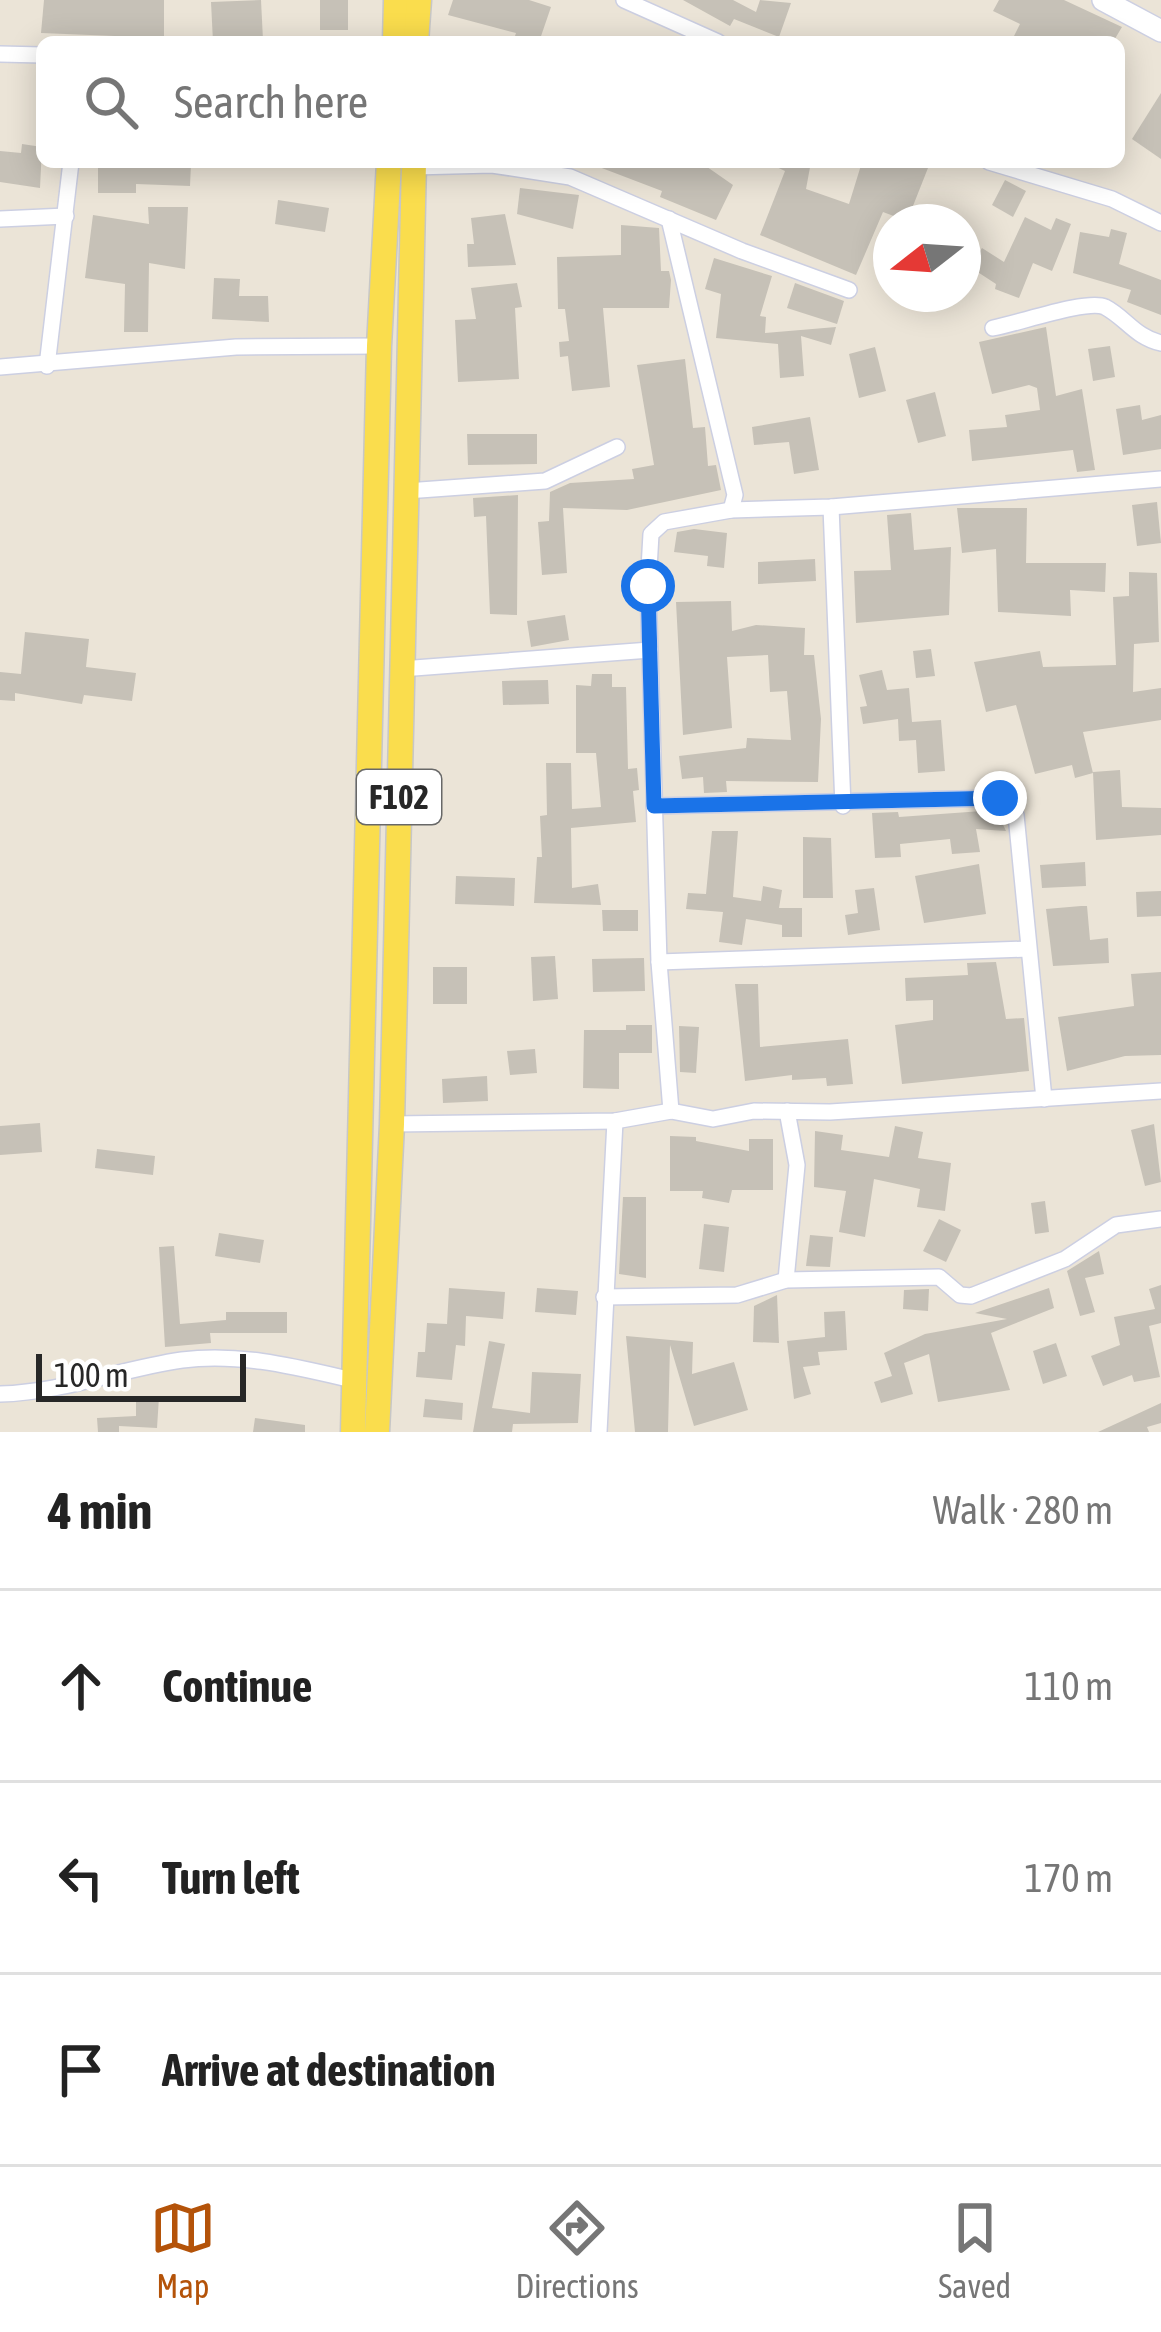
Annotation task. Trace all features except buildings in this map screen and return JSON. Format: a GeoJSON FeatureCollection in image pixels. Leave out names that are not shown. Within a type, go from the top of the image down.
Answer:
{"type":"FeatureCollection","features":[{"type":"Feature","properties":{"kind":"main road"},"geometry":{"type":"LineString","coordinates":[[395,0],[395,36]]}},
{"type":"Feature","properties":{"kind":"main road"},"geometry":{"type":"LineString","coordinates":[[416,36],[419,0]]}},
{"type":"Feature","properties":{"kind":"main road","name":"F102"},"geometry":{"type":"LineString","coordinates":[[377,1432],[366,1383],[379,346],[404,168]]}},
{"type":"Feature","properties":{"kind":"main road","name":"F102"},"geometry":{"type":"LineString","coordinates":[[352,1432],[366,1383],[392,1124],[406,491],[405,168]]}},
{"type":"Feature","properties":{"kind":"street"},"geometry":{"type":"LineString","coordinates":[[625,0],[705,36]]}},
{"type":"Feature","properties":{"kind":"street"},"geometry":{"type":"LineString","coordinates":[[1103,0],[1161,31]]}},
{"type":"Feature","properties":{"kind":"street"},"geometry":{"type":"LineString","coordinates":[[0,54],[36,55]]}},
{"type":"Feature","properties":{"kind":"street"},"geometry":{"type":"LineString","coordinates":[[47,367],[70,168]]}},
{"type":"Feature","properties":{"kind":"street"},"geometry":{"type":"LineString","coordinates":[[536,168],[606,190],[849,290]]}},
{"type":"Feature","properties":{"kind":"street"},"geometry":{"type":"LineString","coordinates":[[1008,168],[1112,200],[1161,223]]}},
{"type":"Feature","properties":{"kind":"street"},"geometry":{"type":"LineString","coordinates":[[0,219],[66,216]]}},
{"type":"Feature","properties":{"kind":"street"},"geometry":{"type":"LineString","coordinates":[[669,219],[735,495],[731,510]]}},
{"type":"Feature","properties":{"kind":"street"},"geometry":{"type":"LineString","coordinates":[[992,328],[1041,320],[1088,302],[1109,309],[1144,338],[1161,343]]}},
{"type":"Feature","properties":{"kind":"street"},"geometry":{"type":"LineString","coordinates":[[0,368],[236,347],[379,346]]}},
{"type":"Feature","properties":{"kind":"street"},"geometry":{"type":"LineString","coordinates":[[406,491],[545,481],[617,447]]}},
{"type":"Feature","properties":{"kind":"street"},"geometry":{"type":"LineString","coordinates":[[670,1112],[659,962],[651,534],[664,522],[731,510],[831,507],[1161,479]]}},
{"type":"Feature","properties":{"kind":"street"},"geometry":{"type":"LineString","coordinates":[[831,507],[843,806]]}},
{"type":"Feature","properties":{"kind":"street"},"geometry":{"type":"LineString","coordinates":[[401,669],[650,650]]}},
{"type":"Feature","properties":{"kind":"street"},"geometry":{"type":"LineString","coordinates":[[654,806],[843,806],[1000,798],[1010,803],[1016,815],[1044,1099]]}},
{"type":"Feature","properties":{"kind":"street"},"geometry":{"type":"LineString","coordinates":[[659,962],[1028,949]]}},
{"type":"Feature","properties":{"kind":"street"},"geometry":{"type":"LineString","coordinates":[[392,1124],[615,1121],[670,1112],[713,1119],[1161,1091]]}},
{"type":"Feature","properties":{"kind":"street"},"geometry":{"type":"LineString","coordinates":[[786,1280],[797,1165],[787,1111]]}},
{"type":"Feature","properties":{"kind":"street"},"geometry":{"type":"LineString","coordinates":[[599,1432],[615,1121]]}},
{"type":"Feature","properties":{"kind":"street"},"geometry":{"type":"LineString","coordinates":[[604,1297],[737,1295],[786,1280],[939,1277],[960,1295],[971,1296],[1065,1259],[1116,1225],[1161,1219]]}},
{"type":"Feature","properties":{"kind":"street"},"geometry":{"type":"LineString","coordinates":[[0,1394],[58,1390],[148,1366],[226,1357],[366,1383]]}},
{"type":"Feature","properties":{"kind":"route"},"geometry":{"type":"LineString","coordinates":[[648,586],[654,806],[843,806],[1000,798]]}}]}
